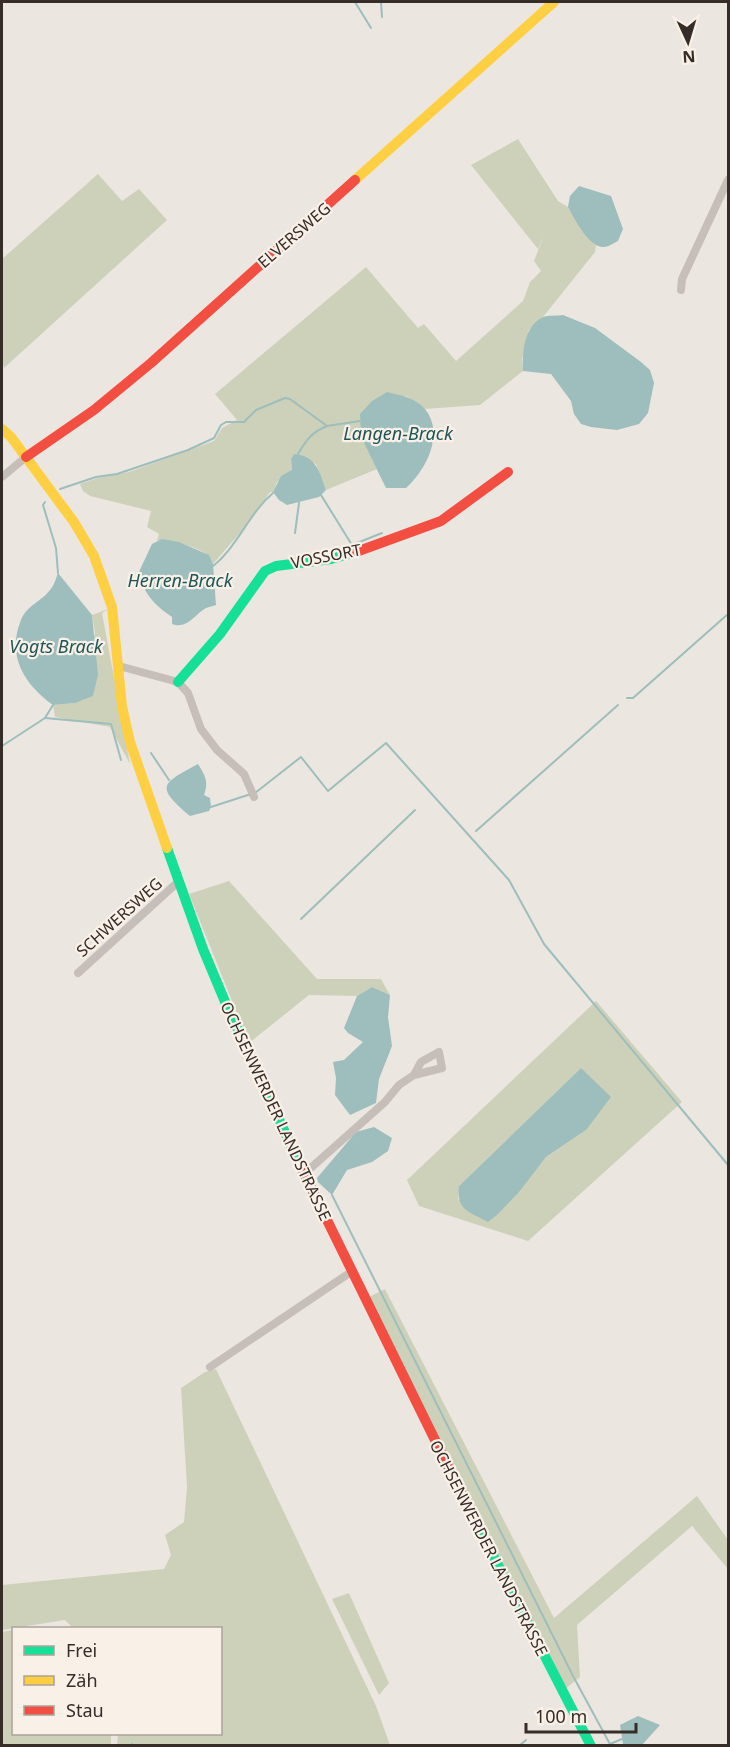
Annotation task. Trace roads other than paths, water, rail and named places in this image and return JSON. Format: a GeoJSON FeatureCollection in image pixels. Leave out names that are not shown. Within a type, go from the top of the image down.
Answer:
{"type":"FeatureCollection","features":[{"type":"Feature","properties":{"kind":"street","name":"ELVERSWEG"},"geometry":{"type":"LineString","coordinates":[[26,457],[94,410],[151,363],[554,2]]}},
{"type":"Feature","properties":{"kind":"street"},"geometry":{"type":"LineString","coordinates":[[681,290],[682,279],[729,180]]}},
{"type":"Feature","properties":{"kind":"street","name":"OCHSENWERDER LANDSTRASSE"},"geometry":{"type":"LineString","coordinates":[[2,429],[11,437],[74,522],[94,556],[112,607],[122,706],[130,742],[179,881],[226,1004],[351,1272],[467,1506],[591,1746]]}},
{"type":"Feature","properties":{"kind":"street"},"geometry":{"type":"LineString","coordinates":[[2,477],[26,457]]}},
{"type":"Feature","properties":{"kind":"street","name":"VOSSORT"},"geometry":{"type":"LineString","coordinates":[[178,682],[220,633],[265,571],[276,566],[331,559],[441,521],[508,472]]}},
{"type":"Feature","properties":{"kind":"street"},"geometry":{"type":"LineString","coordinates":[[119,666],[178,682],[188,693],[201,729],[217,750],[244,774],[254,797]]}},
{"type":"Feature","properties":{"kind":"street","name":"SCHWERSWEG"},"geometry":{"type":"LineString","coordinates":[[78,973],[179,881]]}},
{"type":"Feature","properties":{"kind":"street"},"geometry":{"type":"LineString","coordinates":[[304,1174],[385,1102],[399,1085],[414,1075]]}},
{"type":"Feature","properties":{"kind":"street"},"geometry":{"type":"LineString","coordinates":[[210,1367],[351,1272]]}},
{"type":"Feature","properties":{"kind":"water"},"geometry":{"type":"Polygon","coordinates":[[[579,186],[611,196],[623,229],[618,241],[606,247],[598,246],[583,231],[568,207],[570,196],[579,186]]]}},
{"type":"Feature","properties":{"kind":"water"},"geometry":{"type":"Polygon","coordinates":[[[563,315],[595,328],[650,370],[654,383],[648,413],[639,424],[617,430],[581,424],[574,414],[571,401],[551,374],[523,371],[524,348],[532,327],[543,317],[563,315]]]}},
{"type":"Feature","properties":{"kind":"water","name":"Langen-Brack"},"geometry":{"type":"Polygon","coordinates":[[[387,392],[408,398],[421,405],[431,419],[433,429],[433,440],[426,462],[406,488],[386,488],[361,437],[360,414],[372,401],[387,392]]]}},
{"type":"Feature","properties":{"kind":"water"},"geometry":{"type":"Polygon","coordinates":[[[294,454],[312,461],[319,471],[326,490],[319,497],[287,505],[273,492],[281,476],[292,470],[291,459],[294,454]]]}},
{"type":"Feature","properties":{"kind":"water","name":"Herren-Brack"},"geometry":{"type":"Polygon","coordinates":[[[162,539],[179,542],[209,555],[213,564],[216,605],[206,608],[182,625],[172,624],[172,617],[151,598],[138,574],[152,544],[162,539]]]}},
{"type":"Feature","properties":{"kind":"water","name":"Vogts Brack"},"geometry":{"type":"Polygon","coordinates":[[[58,573],[92,615],[98,675],[93,696],[75,703],[53,705],[27,679],[17,657],[16,646],[17,633],[23,615],[51,588],[58,573]]]}},
{"type":"Feature","properties":{"kind":"water"},"geometry":{"type":"Polygon","coordinates":[[[198,764],[206,779],[204,795],[210,798],[211,807],[209,811],[190,816],[171,798],[167,792],[167,786],[176,776],[198,764]]]}},
{"type":"Feature","properties":{"kind":"water"},"geometry":{"type":"Polygon","coordinates":[[[372,987],[390,995],[388,1017],[392,1046],[379,1079],[376,1103],[350,1115],[335,1095],[336,1078],[333,1062],[344,1060],[363,1042],[344,1028],[357,996],[372,987]]]}},
{"type":"Feature","properties":{"kind":"water"},"geometry":{"type":"Polygon","coordinates":[[[581,1068],[611,1097],[586,1130],[546,1157],[519,1192],[488,1222],[470,1213],[462,1205],[459,1186],[581,1068]]]}},
{"type":"Feature","properties":{"kind":"water"},"geometry":{"type":"Polygon","coordinates":[[[374,1127],[392,1138],[388,1151],[372,1162],[347,1170],[332,1195],[318,1182],[317,1178],[356,1132],[374,1127]]]}},
{"type":"Feature","properties":{"kind":"water"},"geometry":{"type":"Polygon","coordinates":[[[638,1716],[660,1725],[642,1745],[623,1744],[620,1725],[638,1716]]]}},
{"type":"Feature","properties":{"kind":"waterway"},"geometry":{"type":"LineString","coordinates":[[355,2],[371,28]]}},
{"type":"Feature","properties":{"kind":"waterway"},"geometry":{"type":"LineString","coordinates":[[381,2],[382,17]]}},
{"type":"Feature","properties":{"kind":"waterway"},"geometry":{"type":"LineString","coordinates":[[60,489],[96,477],[117,474],[188,450],[214,438],[221,425],[226,422],[244,422],[256,410],[285,398],[290,399],[327,426],[360,421]]}},
{"type":"Feature","properties":{"kind":"waterway"},"geometry":{"type":"LineString","coordinates":[[298,454],[310,437],[327,426]]}},
{"type":"Feature","properties":{"kind":"waterway"},"geometry":{"type":"LineString","coordinates":[[213,566],[230,549],[257,510],[273,493]]}},
{"type":"Feature","properties":{"kind":"waterway"},"geometry":{"type":"LineString","coordinates":[[321,495],[352,545],[382,533]]}},
{"type":"Feature","properties":{"kind":"waterway"},"geometry":{"type":"LineString","coordinates":[[45,502],[43,505],[56,548],[58,573]]}},
{"type":"Feature","properties":{"kind":"waterway"},"geometry":{"type":"LineString","coordinates":[[295,533],[299,503]]}},
{"type":"Feature","properties":{"kind":"waterway"},"geometry":{"type":"LineString","coordinates":[[627,698],[633,698],[728,614]]}},
{"type":"Feature","properties":{"kind":"waterway"},"geometry":{"type":"LineString","coordinates":[[53,705],[45,718],[111,724],[121,760]]}},
{"type":"Feature","properties":{"kind":"waterway"},"geometry":{"type":"LineString","coordinates":[[476,831],[618,705]]}},
{"type":"Feature","properties":{"kind":"waterway"},"geometry":{"type":"LineString","coordinates":[[2,746],[45,718]]}},
{"type":"Feature","properties":{"kind":"waterway"},"geometry":{"type":"LineString","coordinates":[[255,793],[301,757],[328,791],[386,743],[509,880],[544,944],[728,1165]]}},
{"type":"Feature","properties":{"kind":"waterway"},"geometry":{"type":"LineString","coordinates":[[151,753],[169,780]]}},
{"type":"Feature","properties":{"kind":"waterway"},"geometry":{"type":"LineString","coordinates":[[211,807],[251,794]]}},
{"type":"Feature","properties":{"kind":"waterway"},"geometry":{"type":"LineString","coordinates":[[301,919],[415,810]]}},
{"type":"Feature","properties":{"kind":"waterway"},"geometry":{"type":"LineString","coordinates":[[332,1195],[573,1676],[611,1746]]}},
{"type":"Feature","properties":{"kind":"waterway"},"geometry":{"type":"LineString","coordinates":[[610,1744],[622,1739]]}},
{"type":"Feature","properties":{"kind":"waterway"},"geometry":{"type":"LineString","coordinates":[[519,1746],[526,1740]]}}]}
